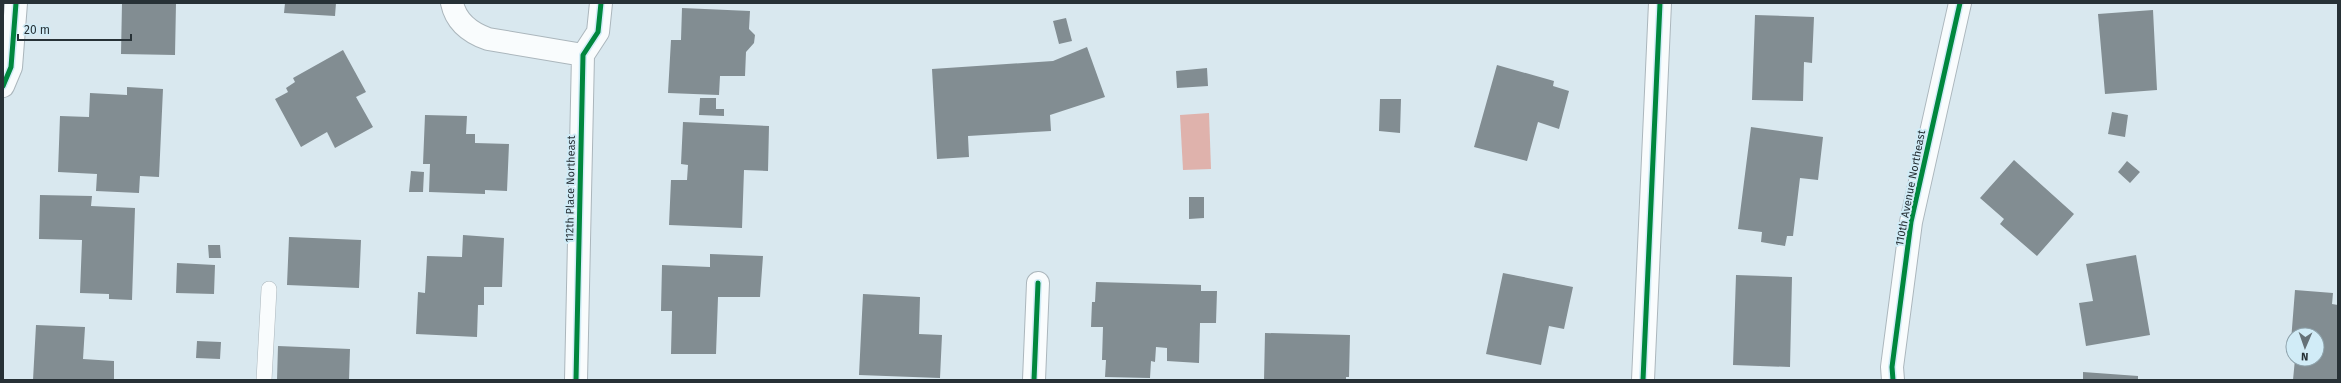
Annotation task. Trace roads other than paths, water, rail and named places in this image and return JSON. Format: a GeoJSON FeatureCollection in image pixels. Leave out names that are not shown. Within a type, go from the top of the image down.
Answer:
{"type":"FeatureCollection","features":[{"type":"Feature","properties":{"kind":"street"},"geometry":{"type":"LineString","coordinates":[[3,86],[11,67],[16,3]]}},
{"type":"Feature","properties":{"kind":"street"},"geometry":{"type":"LineString","coordinates":[[452,3],[457,17],[465,27],[476,35],[488,39],[584,55]]}},
{"type":"Feature","properties":{"kind":"street","name":"112th Place Northeast"},"geometry":{"type":"LineString","coordinates":[[576,380],[584,55],[598,32],[601,3]]}},
{"type":"Feature","properties":{"kind":"street"},"geometry":{"type":"LineString","coordinates":[[1643,380],[1660,3]]}},
{"type":"Feature","properties":{"kind":"street","name":"110th Avenue Northeast"},"geometry":{"type":"LineString","coordinates":[[1893,380],[1892,367],[1911,222],[1960,3]]}},
{"type":"Feature","properties":{"kind":"street"},"geometry":{"type":"LineString","coordinates":[[1034,380],[1038,283]]}},
{"type":"Feature","properties":{"kind":"lane"},"geometry":{"type":"LineString","coordinates":[[264,380],[269,288]]}}]}
